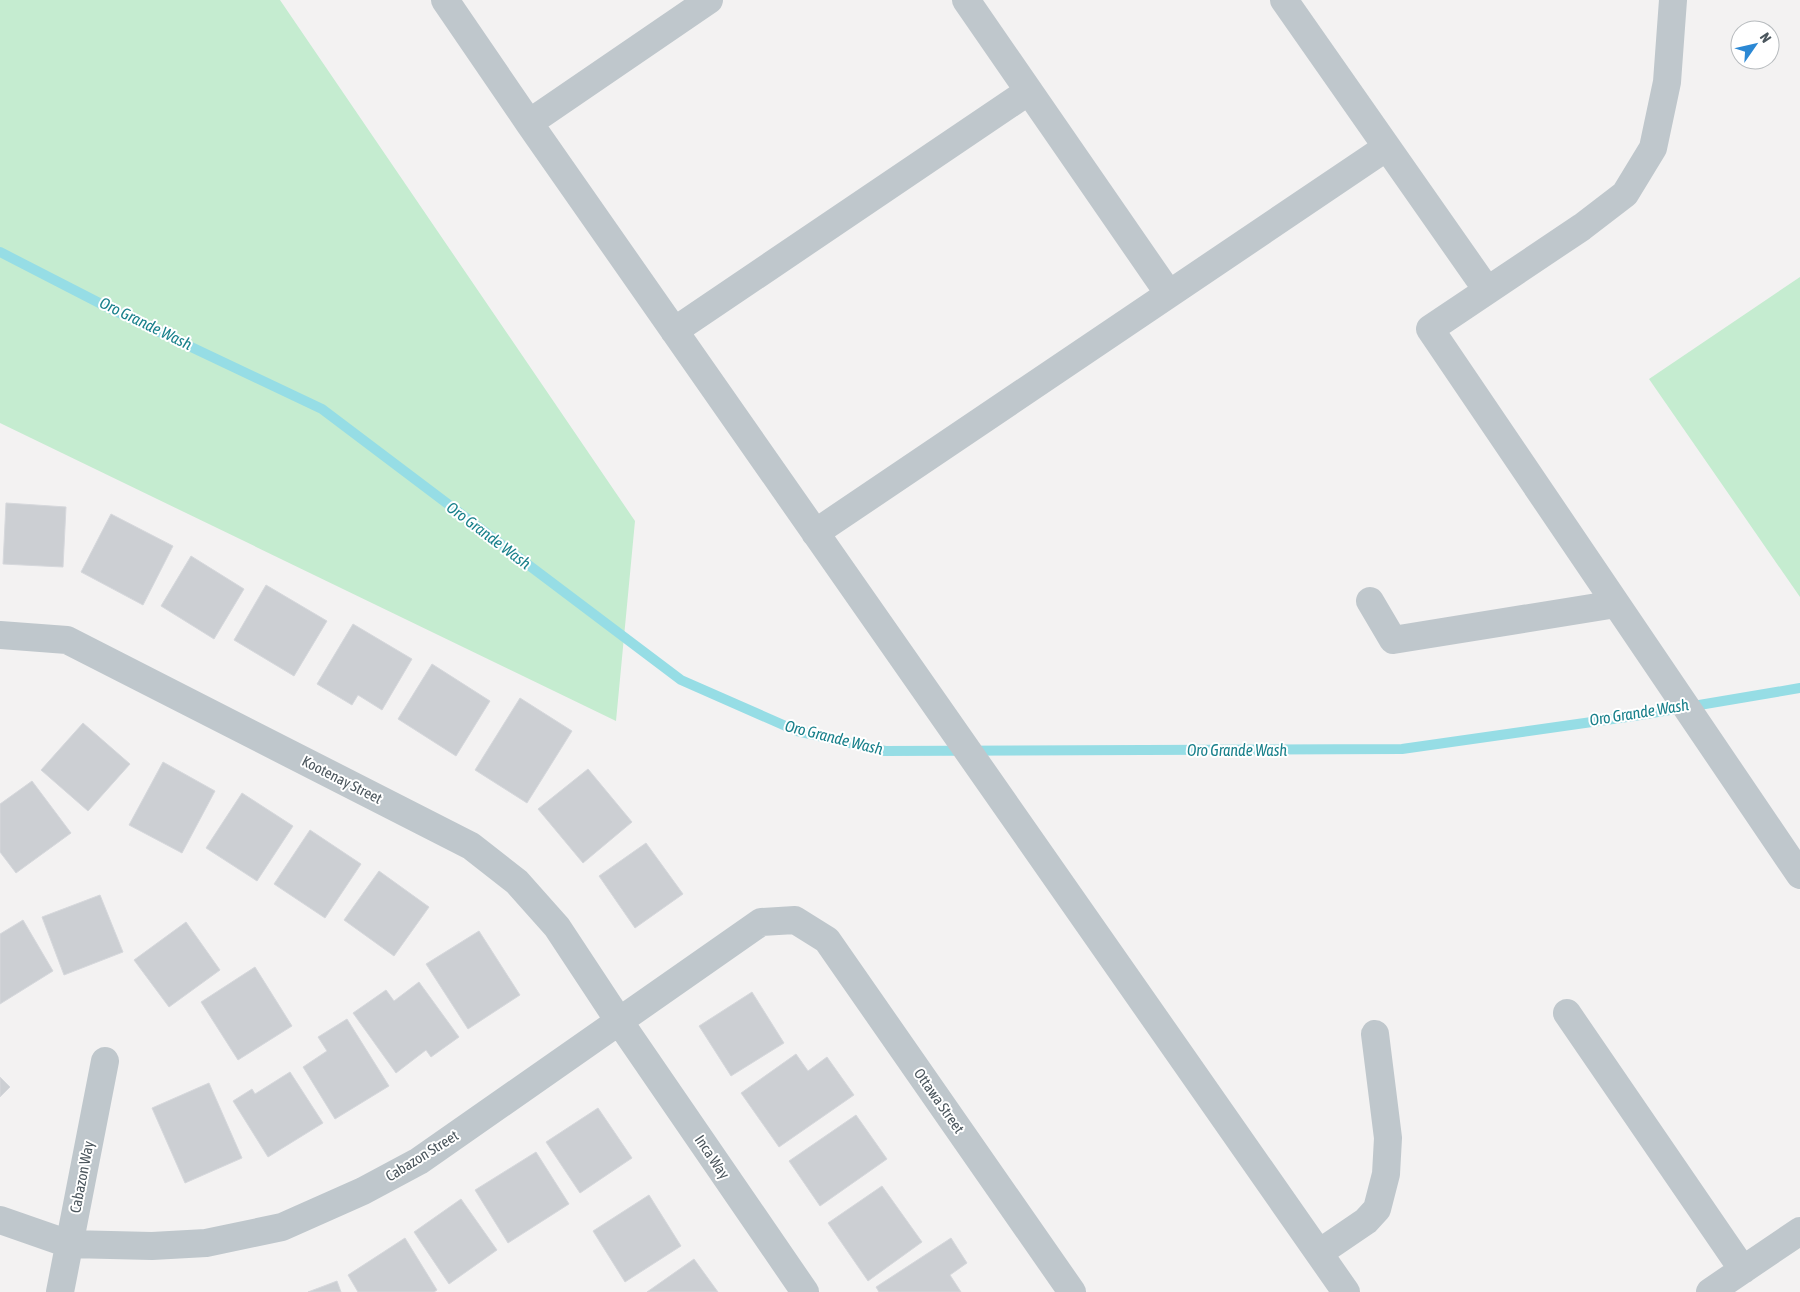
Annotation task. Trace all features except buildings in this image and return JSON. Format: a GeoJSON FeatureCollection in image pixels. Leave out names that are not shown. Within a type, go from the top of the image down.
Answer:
{"type":"FeatureCollection","features":[{"type":"Feature","properties":{"kind":"street"},"geometry":{"type":"LineString","coordinates":[[445,0],[674,332],[1346,1292]]}},
{"type":"Feature","properties":{"kind":"street"},"geometry":{"type":"LineString","coordinates":[[529,123],[709,0]]}},
{"type":"Feature","properties":{"kind":"street"},"geometry":{"type":"LineString","coordinates":[[966,0],[1169,294]]}},
{"type":"Feature","properties":{"kind":"street"},"geometry":{"type":"LineString","coordinates":[[1284,0],[1486,290]]}},
{"type":"Feature","properties":{"kind":"street"},"geometry":{"type":"LineString","coordinates":[[1673,0],[1667,82],[1653,148],[1625,194],[1582,227],[1430,329],[1799,873]]}},
{"type":"Feature","properties":{"kind":"street"},"geometry":{"type":"LineString","coordinates":[[674,332],[1029,91]]}},
{"type":"Feature","properties":{"kind":"street"},"geometry":{"type":"LineString","coordinates":[[815,533],[1387,147]]}},
{"type":"Feature","properties":{"kind":"street"},"geometry":{"type":"LineString","coordinates":[[1370,601],[1393,640],[1616,604]]}},
{"type":"Feature","properties":{"kind":"street","name":"Kootenay Street"},"geometry":{"type":"LineString","coordinates":[[0,635],[67,640],[471,846],[517,882],[556,926],[619,1021]]}},
{"type":"Feature","properties":{"kind":"street","name":"Cabazon Street"},"geometry":{"type":"LineString","coordinates":[[0,1220],[69,1244],[152,1246],[206,1243],[282,1227],[363,1191],[419,1161],[761,922],[795,920]]}},
{"type":"Feature","properties":{"kind":"street","name":"Ottawa Street"},"geometry":{"type":"LineString","coordinates":[[795,920],[827,940],[1072,1292]]}},
{"type":"Feature","properties":{"kind":"street"},"geometry":{"type":"LineString","coordinates":[[1567,1013],[1743,1270]]}},
{"type":"Feature","properties":{"kind":"street","name":"Inca Way"},"geometry":{"type":"LineString","coordinates":[[619,1021],[805,1292]]}},
{"type":"Feature","properties":{"kind":"street"},"geometry":{"type":"LineString","coordinates":[[1319,1253],[1366,1221],[1376,1209],[1386,1174],[1388,1138],[1375,1034]]}},
{"type":"Feature","properties":{"kind":"street","name":"Cabazon Way"},"geometry":{"type":"LineString","coordinates":[[60,1292],[105,1062]]}},
{"type":"Feature","properties":{"kind":"street"},"geometry":{"type":"LineString","coordinates":[[1710,1292],[1800,1231]]}},
{"type":"Feature","properties":{"kind":"green space"},"geometry":{"type":"Polygon","coordinates":[[[0,0],[280,0],[635,521],[616,721],[0,423],[0,0]]]}},
{"type":"Feature","properties":{"kind":"green space"},"geometry":{"type":"Polygon","coordinates":[[[1800,277],[1800,597],[1649,379],[1800,277]]]}},
{"type":"Feature","properties":{"kind":"waterway","name":"Oro Grande Wash"},"geometry":{"type":"LineString","coordinates":[[0,252],[111,309],[322,409],[681,680],[797,731],[885,751],[1402,749],[1634,716],[1800,688]]}}]}
